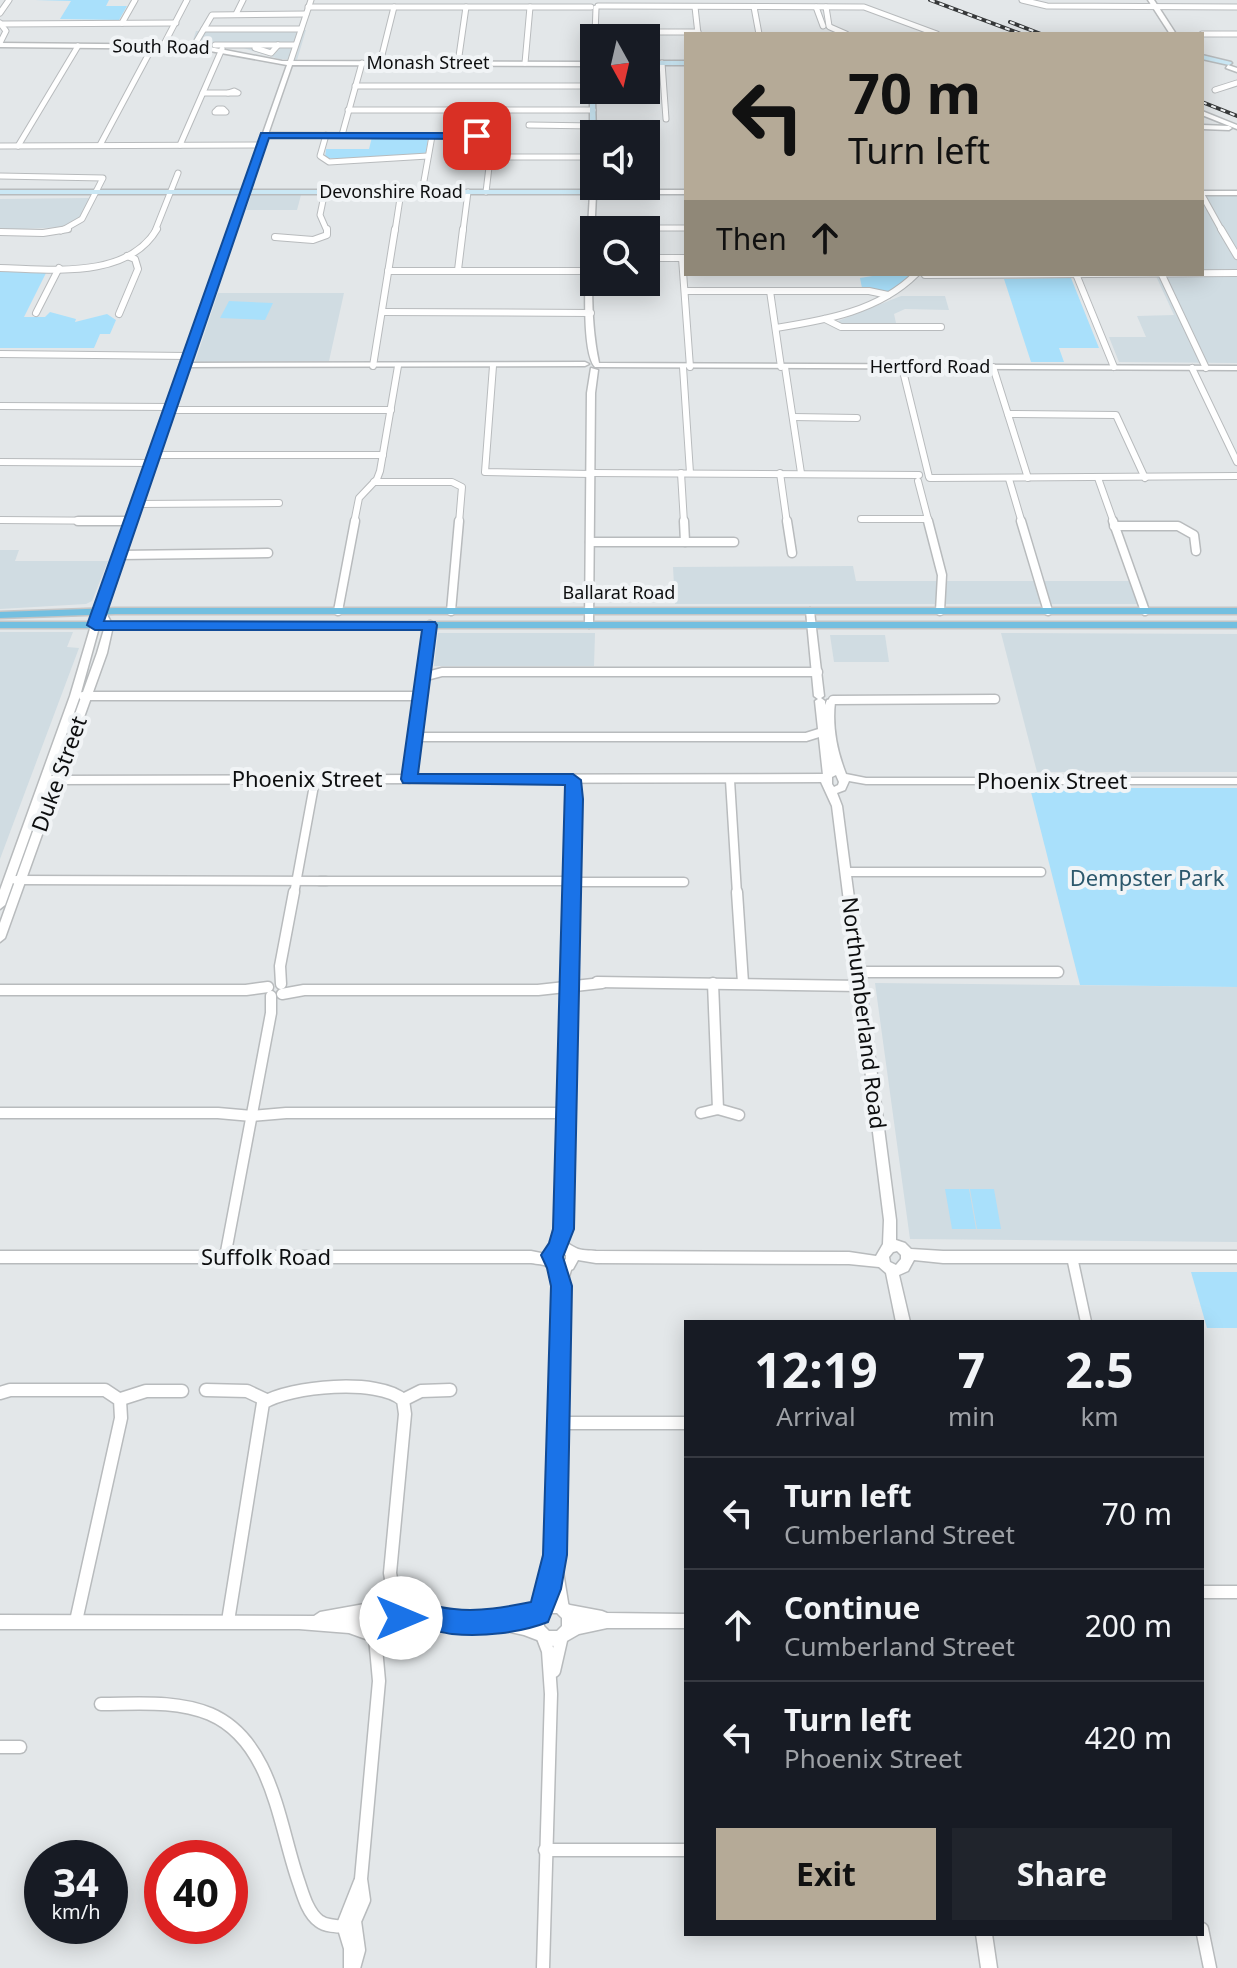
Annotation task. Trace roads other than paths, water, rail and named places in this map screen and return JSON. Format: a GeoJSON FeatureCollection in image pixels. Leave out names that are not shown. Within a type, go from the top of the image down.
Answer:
{"type":"FeatureCollection","features":[{"type":"Feature","properties":{"kind":"highway","name":"Ballarat Road"},"geometry":{"type":"LineString","coordinates":[[0,615],[101,611],[1237,611]]}},
{"type":"Feature","properties":{"kind":"highway","name":"Ballarat Road"},"geometry":{"type":"LineString","coordinates":[[0,625],[1237,625]]}},
{"type":"Feature","properties":{"kind":"main road"},"geometry":{"type":"LineString","coordinates":[[1204,59],[1233,65]]}},
{"type":"Feature","properties":{"kind":"main road"},"geometry":{"type":"LineString","coordinates":[[662,63],[684,63]]}},
{"type":"Feature","properties":{"kind":"main road"},"geometry":{"type":"LineString","coordinates":[[593,104],[594,120]]}},
{"type":"Feature","properties":{"kind":"main road","name":"Devonshire Road"},"geometry":{"type":"LineString","coordinates":[[0,194],[580,192]]}},
{"type":"Feature","properties":{"kind":"street"},"geometry":{"type":"LineString","coordinates":[[0,13],[9,0]]}},
{"type":"Feature","properties":{"kind":"street"},"geometry":{"type":"LineString","coordinates":[[122,23],[135,0]]}},
{"type":"Feature","properties":{"kind":"street"},"geometry":{"type":"LineString","coordinates":[[164,45],[187,0]]}},
{"type":"Feature","properties":{"kind":"street"},"geometry":{"type":"LineString","coordinates":[[236,14],[243,0]]}},
{"type":"Feature","properties":{"kind":"street","name":"Duke Street"},"geometry":{"type":"LineString","coordinates":[[0,905],[58,780],[81,696],[95,625],[311,0]]}},
{"type":"Feature","properties":{"kind":"street"},"geometry":{"type":"LineString","coordinates":[[384,7],[386,0]]}},
{"type":"Feature","properties":{"kind":"street"},"geometry":{"type":"LineString","coordinates":[[459,7],[460,0]]}},
{"type":"Feature","properties":{"kind":"street"},"geometry":{"type":"LineString","coordinates":[[1022,0],[1057,7],[1237,7]]}},
{"type":"Feature","properties":{"kind":"street"},"geometry":{"type":"LineString","coordinates":[[1092,0],[1096,7]]}},
{"type":"Feature","properties":{"kind":"street"},"geometry":{"type":"LineString","coordinates":[[1151,0],[1172,32]]}},
{"type":"Feature","properties":{"kind":"street"},"geometry":{"type":"LineString","coordinates":[[308,7],[610,7],[658,3],[695,7],[719,3],[754,7],[816,3],[825,7],[867,8],[932,32]]}},
{"type":"Feature","properties":{"kind":"street"},"geometry":{"type":"LineString","coordinates":[[816,3],[820,24],[827,29]]}},
{"type":"Feature","properties":{"kind":"street"},"geometry":{"type":"LineString","coordinates":[[380,63],[394,7]]}},
{"type":"Feature","properties":{"kind":"street"},"geometry":{"type":"LineString","coordinates":[[458,63],[466,7]]}},
{"type":"Feature","properties":{"kind":"street"},"geometry":{"type":"LineString","coordinates":[[525,63],[530,7]]}},
{"type":"Feature","properties":{"kind":"street"},"geometry":{"type":"LineString","coordinates":[[695,7],[698,32]]}},
{"type":"Feature","properties":{"kind":"street"},"geometry":{"type":"LineString","coordinates":[[754,7],[759,32]]}},
{"type":"Feature","properties":{"kind":"street"},"geometry":{"type":"LineString","coordinates":[[825,7],[827,29]]}},
{"type":"Feature","properties":{"kind":"street"},"geometry":{"type":"LineString","coordinates":[[195,44],[212,15],[306,14]]}},
{"type":"Feature","properties":{"kind":"street"},"geometry":{"type":"LineString","coordinates":[[1,45],[6,33],[1,24],[176,23]]}},
{"type":"Feature","properties":{"kind":"street"},"geometry":{"type":"LineString","coordinates":[[204,29],[301,29]]}},
{"type":"Feature","properties":{"kind":"street"},"geometry":{"type":"LineString","coordinates":[[660,34],[684,33]]}},
{"type":"Feature","properties":{"kind":"street"},"geometry":{"type":"LineString","coordinates":[[1204,34],[1237,34]]}},
{"type":"Feature","properties":{"kind":"street","name":"South Road"},"geometry":{"type":"LineString","coordinates":[[1,45],[253,45],[269,53],[275,51],[278,45],[295,45]]}},
{"type":"Feature","properties":{"kind":"street","name":"South Road"},"geometry":{"type":"LineString","coordinates":[[1,45],[148,48],[164,45],[222,49],[262,60],[290,63]]}},
{"type":"Feature","properties":{"kind":"street","name":"South Road"},"geometry":{"type":"LineString","coordinates":[[215,45],[290,63]]}},
{"type":"Feature","properties":{"kind":"street"},"geometry":{"type":"LineString","coordinates":[[18,146],[78,46]]}},
{"type":"Feature","properties":{"kind":"street"},"geometry":{"type":"LineString","coordinates":[[100,145],[148,48]]}},
{"type":"Feature","properties":{"kind":"street"},"geometry":{"type":"LineString","coordinates":[[180,145],[222,49]]}},
{"type":"Feature","properties":{"kind":"street","name":"Monash Street"},"geometry":{"type":"LineString","coordinates":[[290,63],[580,63]]}},
{"type":"Feature","properties":{"kind":"street"},"geometry":{"type":"LineString","coordinates":[[342,135],[362,63]]}},
{"type":"Feature","properties":{"kind":"street"},"geometry":{"type":"LineString","coordinates":[[662,63],[666,119]]}},
{"type":"Feature","properties":{"kind":"street"},"geometry":{"type":"LineString","coordinates":[[1218,91],[1237,83]]}},
{"type":"Feature","properties":{"kind":"street"},"geometry":{"type":"LineString","coordinates":[[355,86],[580,86]]}},
{"type":"Feature","properties":{"kind":"street"},"geometry":{"type":"LineString","coordinates":[[203,93],[228,93]]}},
{"type":"Feature","properties":{"kind":"street"},"geometry":{"type":"LineString","coordinates":[[348,110],[593,110]]}},
{"type":"Feature","properties":{"kind":"street"},"geometry":{"type":"LineString","coordinates":[[195,111],[215,111]]}},
{"type":"Feature","properties":{"kind":"street"},"geometry":{"type":"LineString","coordinates":[[1204,114],[1234,127]]}},
{"type":"Feature","properties":{"kind":"street"},"geometry":{"type":"LineString","coordinates":[[529,125],[580,126]]}},
{"type":"Feature","properties":{"kind":"street"},"geometry":{"type":"LineString","coordinates":[[1204,127],[1234,127]]}},
{"type":"Feature","properties":{"kind":"street"},"geometry":{"type":"LineString","coordinates":[[265,135],[487,137],[492,140],[486,192]]}},
{"type":"Feature","properties":{"kind":"street"},"geometry":{"type":"LineString","coordinates":[[326,135],[320,156],[329,162],[428,156]]}},
{"type":"Feature","properties":{"kind":"street"},"geometry":{"type":"LineString","coordinates":[[422,192],[432,136]]}},
{"type":"Feature","properties":{"kind":"street"},"geometry":{"type":"LineString","coordinates":[[0,146],[262,145]]}},
{"type":"Feature","properties":{"kind":"street"},"geometry":{"type":"LineString","coordinates":[[491,157],[580,157]]}},
{"type":"Feature","properties":{"kind":"street"},"geometry":{"type":"LineString","coordinates":[[0,268],[97,265],[139,250],[152,236],[178,173]]}},
{"type":"Feature","properties":{"kind":"street"},"geometry":{"type":"LineString","coordinates":[[0,176],[101,176],[82,219],[69,227],[48,232],[0,232]]}},
{"type":"Feature","properties":{"kind":"street"},"geometry":{"type":"LineString","coordinates":[[275,237],[313,240],[327,235],[328,229],[320,211],[325,191]]}},
{"type":"Feature","properties":{"kind":"street"},"geometry":{"type":"LineString","coordinates":[[211,192],[234,196],[241,203]]}},
{"type":"Feature","properties":{"kind":"street"},"geometry":{"type":"LineString","coordinates":[[373,366],[401,192]]}},
{"type":"Feature","properties":{"kind":"street"},"geometry":{"type":"LineString","coordinates":[[458,270],[468,192]]}},
{"type":"Feature","properties":{"kind":"street","name":"Devonshire Road"},"geometry":{"type":"LineString","coordinates":[[660,192],[684,192]]}},
{"type":"Feature","properties":{"kind":"street"},"geometry":{"type":"LineString","coordinates":[[1204,194],[1237,193]]}},
{"type":"Feature","properties":{"kind":"street"},"geometry":{"type":"LineString","coordinates":[[1204,198],[1237,256]]}},
{"type":"Feature","properties":{"kind":"street"},"geometry":{"type":"LineString","coordinates":[[660,228],[684,228]]}},
{"type":"Feature","properties":{"kind":"street"},"geometry":{"type":"LineString","coordinates":[[119,314],[139,264],[127,256]]}},
{"type":"Feature","properties":{"kind":"street"},"geometry":{"type":"LineString","coordinates":[[660,258],[684,258]]}},
{"type":"Feature","properties":{"kind":"street"},"geometry":{"type":"LineString","coordinates":[[36,313],[59,268]]}},
{"type":"Feature","properties":{"kind":"street"},"geometry":{"type":"LineString","coordinates":[[388,271],[580,271]]}},
{"type":"Feature","properties":{"kind":"street"},"geometry":{"type":"LineString","coordinates":[[1204,275],[1237,275]]}},
{"type":"Feature","properties":{"kind":"street"},"geometry":{"type":"LineString","coordinates":[[685,276],[685,542]]}},
{"type":"Feature","properties":{"kind":"street"},"geometry":{"type":"LineString","coordinates":[[776,328],[825,319],[888,295],[918,276]]}},
{"type":"Feature","properties":{"kind":"street"},"geometry":{"type":"LineString","coordinates":[[1077,276],[1114,367]]}},
{"type":"Feature","properties":{"kind":"street"},"geometry":{"type":"LineString","coordinates":[[1162,276],[1206,368]]}},
{"type":"Feature","properties":{"kind":"street"},"geometry":{"type":"LineString","coordinates":[[685,291],[869,291],[888,295]]}},
{"type":"Feature","properties":{"kind":"street"},"geometry":{"type":"LineString","coordinates":[[770,291],[801,473]]}},
{"type":"Feature","properties":{"kind":"street"},"geometry":{"type":"LineString","coordinates":[[589,625],[591,296]]}},
{"type":"Feature","properties":{"kind":"street"},"geometry":{"type":"LineString","coordinates":[[383,312],[591,313]]}},
{"type":"Feature","properties":{"kind":"street"},"geometry":{"type":"LineString","coordinates":[[825,319],[837,326],[941,327]]}},
{"type":"Feature","properties":{"kind":"street"},"geometry":{"type":"LineString","coordinates":[[0,354],[186,363]]}},
{"type":"Feature","properties":{"kind":"street","name":"Hertford Road"},"geometry":{"type":"LineString","coordinates":[[186,363],[210,366],[1237,368]]}},
{"type":"Feature","properties":{"kind":"street"},"geometry":{"type":"LineString","coordinates":[[338,611],[358,501],[379,477],[398,366]]}},
{"type":"Feature","properties":{"kind":"street"},"geometry":{"type":"LineString","coordinates":[[493,366],[485,472],[901,474],[952,479],[1237,476]]}},
{"type":"Feature","properties":{"kind":"street"},"geometry":{"type":"LineString","coordinates":[[902,367],[925,466],[922,492],[942,575],[940,611]]}},
{"type":"Feature","properties":{"kind":"street"},"geometry":{"type":"LineString","coordinates":[[993,367],[1028,478]]}},
{"type":"Feature","properties":{"kind":"street"},"geometry":{"type":"LineString","coordinates":[[1192,368],[1237,462]]}},
{"type":"Feature","properties":{"kind":"street"},"geometry":{"type":"LineString","coordinates":[[0,406],[391,410]]}},
{"type":"Feature","properties":{"kind":"street"},"geometry":{"type":"LineString","coordinates":[[1008,414],[1116,415],[1145,478]]}},
{"type":"Feature","properties":{"kind":"street"},"geometry":{"type":"LineString","coordinates":[[793,417],[857,418]]}},
{"type":"Feature","properties":{"kind":"street"},"geometry":{"type":"LineString","coordinates":[[0,462],[383,455]]}},
{"type":"Feature","properties":{"kind":"street"},"geometry":{"type":"LineString","coordinates":[[780,473],[792,553]]}},
{"type":"Feature","properties":{"kind":"street"},"geometry":{"type":"LineString","coordinates":[[1098,478],[1145,611]]}},
{"type":"Feature","properties":{"kind":"street"},"geometry":{"type":"LineString","coordinates":[[1009,479],[1048,611]]}},
{"type":"Feature","properties":{"kind":"street"},"geometry":{"type":"LineString","coordinates":[[374,482],[452,482],[462,487],[451,611]]}},
{"type":"Feature","properties":{"kind":"street"},"geometry":{"type":"LineString","coordinates":[[137,504],[279,503]]}},
{"type":"Feature","properties":{"kind":"street"},"geometry":{"type":"LineString","coordinates":[[861,519],[928,519]]}},
{"type":"Feature","properties":{"kind":"street"},"geometry":{"type":"LineString","coordinates":[[0,520],[131,521]]}},
{"type":"Feature","properties":{"kind":"street"},"geometry":{"type":"LineString","coordinates":[[1114,526],[1183,527],[1194,535],[1196,551]]}},
{"type":"Feature","properties":{"kind":"street"},"geometry":{"type":"LineString","coordinates":[[590,542],[734,542]]}},
{"type":"Feature","properties":{"kind":"street"},"geometry":{"type":"LineString","coordinates":[[120,555],[268,553]]}},
{"type":"Feature","properties":{"kind":"street"},"geometry":{"type":"LineString","coordinates":[[101,611],[109,626]]}},
{"type":"Feature","properties":{"kind":"street","name":"Northumberland Road"},"geometry":{"type":"LineString","coordinates":[[810,611],[818,672],[828,699],[835,755],[844,781],[837,806]]}},
{"type":"Feature","properties":{"kind":"street"},"geometry":{"type":"LineString","coordinates":[[409,779],[430,625]]}},
{"type":"Feature","properties":{"kind":"street","name":"Duke Street"},"geometry":{"type":"LineString","coordinates":[[0,938],[14,880],[45,780],[109,626]]}},
{"type":"Feature","properties":{"kind":"street"},"geometry":{"type":"LineString","coordinates":[[423,677],[442,672],[818,672]]}},
{"type":"Feature","properties":{"kind":"street"},"geometry":{"type":"LineString","coordinates":[[81,696],[420,696]]}},
{"type":"Feature","properties":{"kind":"street"},"geometry":{"type":"LineString","coordinates":[[828,699],[995,699]]}},
{"type":"Feature","properties":{"kind":"street","name":"Northumberland Road"},"geometry":{"type":"LineString","coordinates":[[828,699],[823,738],[827,780],[837,806],[903,1320]]}},
{"type":"Feature","properties":{"kind":"street"},"geometry":{"type":"LineString","coordinates":[[415,737],[823,738]]}},
{"type":"Feature","properties":{"kind":"street","name":"Phoenix Street"},"geometry":{"type":"LineString","coordinates":[[45,780],[1237,781]]}},
{"type":"Feature","properties":{"kind":"street"},"geometry":{"type":"LineString","coordinates":[[225,1257],[315,780]]}},
{"type":"Feature","properties":{"kind":"street"},"geometry":{"type":"LineString","coordinates":[[551,1694],[563,1635],[568,1626],[555,1555],[575,780]]}},
{"type":"Feature","properties":{"kind":"street"},"geometry":{"type":"LineString","coordinates":[[730,780],[743,983]]}},
{"type":"Feature","properties":{"kind":"street"},"geometry":{"type":"LineString","coordinates":[[846,872],[1041,872]]}},
{"type":"Feature","properties":{"kind":"street"},"geometry":{"type":"LineString","coordinates":[[14,880],[684,882]]}},
{"type":"Feature","properties":{"kind":"street"},"geometry":{"type":"LineString","coordinates":[[0,990],[538,990],[602,983],[822,983],[1058,972]]}},
{"type":"Feature","properties":{"kind":"street"},"geometry":{"type":"LineString","coordinates":[[713,983],[718,1109]]}},
{"type":"Feature","properties":{"kind":"street"},"geometry":{"type":"LineString","coordinates":[[701,1113],[718,1109],[739,1115]]}},
{"type":"Feature","properties":{"kind":"street"},"geometry":{"type":"LineString","coordinates":[[0,1113],[566,1113]]}},
{"type":"Feature","properties":{"kind":"street","name":"Suffolk Road"},"geometry":{"type":"LineString","coordinates":[[0,1257],[1237,1257]]}},
{"type":"Feature","properties":{"kind":"street"},"geometry":{"type":"LineString","coordinates":[[1072,1257],[1086,1320]]}},
{"type":"Feature","properties":{"kind":"street"},"geometry":{"type":"LineString","coordinates":[[0,1393],[10,1390],[105,1390],[121,1399],[121,1418],[76,1621]]}},
{"type":"Feature","properties":{"kind":"street"},"geometry":{"type":"LineString","coordinates":[[206,1390],[247,1391],[266,1400]]}},
{"type":"Feature","properties":{"kind":"street"},"geometry":{"type":"LineString","coordinates":[[228,1621],[263,1403],[274,1394],[288,1390],[394,1392],[403,1400],[405,1414],[390,1573],[368,1623],[378,1645],[379,1681],[361,1879],[364,1900],[349,1926]]}},
{"type":"Feature","properties":{"kind":"street"},"geometry":{"type":"LineString","coordinates":[[403,1400],[421,1391],[450,1390]]}},
{"type":"Feature","properties":{"kind":"street"},"geometry":{"type":"LineString","coordinates":[[121,1399],[146,1391],[182,1391]]}},
{"type":"Feature","properties":{"kind":"street"},"geometry":{"type":"LineString","coordinates":[[558,1423],[684,1423]]}},
{"type":"Feature","properties":{"kind":"street"},"geometry":{"type":"LineString","coordinates":[[543,1968],[551,1694],[548,1651],[536,1624],[555,1555]]}},
{"type":"Feature","properties":{"kind":"street"},"geometry":{"type":"LineString","coordinates":[[379,1681],[394,1635],[401,1624],[390,1573]]}},
{"type":"Feature","properties":{"kind":"street"},"geometry":{"type":"LineString","coordinates":[[1204,1592],[1237,1592]]}},
{"type":"Feature","properties":{"kind":"street"},"geometry":{"type":"LineString","coordinates":[[299,1622],[386,1605],[398,1611],[455,1622],[526,1627],[552,1639],[580,1626],[623,1621],[684,1621]]}},
{"type":"Feature","properties":{"kind":"street"},"geometry":{"type":"LineString","coordinates":[[488,1622],[541,1611],[553,1605],[564,1610],[623,1621]]}},
{"type":"Feature","properties":{"kind":"street"},"geometry":{"type":"LineString","coordinates":[[0,1622],[299,1622],[349,1626],[385,1639],[455,1622]]}},
{"type":"Feature","properties":{"kind":"street"},"geometry":{"type":"LineString","coordinates":[[101,1704],[182,1706],[225,1723],[259,1758],[270,1780],[293,1869],[312,1911],[320,1921],[349,1926]]}},
{"type":"Feature","properties":{"kind":"street"},"geometry":{"type":"LineString","coordinates":[[0,1747],[20,1747]]}},
{"type":"Feature","properties":{"kind":"street"},"geometry":{"type":"LineString","coordinates":[[545,1850],[684,1850]]}},
{"type":"Feature","properties":{"kind":"street"},"geometry":{"type":"LineString","coordinates":[[349,1926],[359,1950],[352,1968]]}},
{"type":"Feature","properties":{"kind":"street"},"geometry":{"type":"LineString","coordinates":[[984,1936],[989,1968]]}},
{"type":"Feature","properties":{"kind":"street"},"geometry":{"type":"LineString","coordinates":[[1203,1936],[1210,1968]]}},
{"type":"Feature","properties":{"kind":"railway"},"geometry":{"type":"LineString","coordinates":[[930,0],[1016,32]]}},
{"type":"Feature","properties":{"kind":"railway"},"geometry":{"type":"LineString","coordinates":[[1010,22],[1036,32]]}},
{"type":"Feature","properties":{"kind":"railway"},"geometry":{"type":"LineString","coordinates":[[1204,103],[1237,116]]}},
{"type":"Feature","properties":{"kind":"park label","name":"Dempster Park"},"geometry":{"type":"Point","coordinates":[1147,878]}}]}
